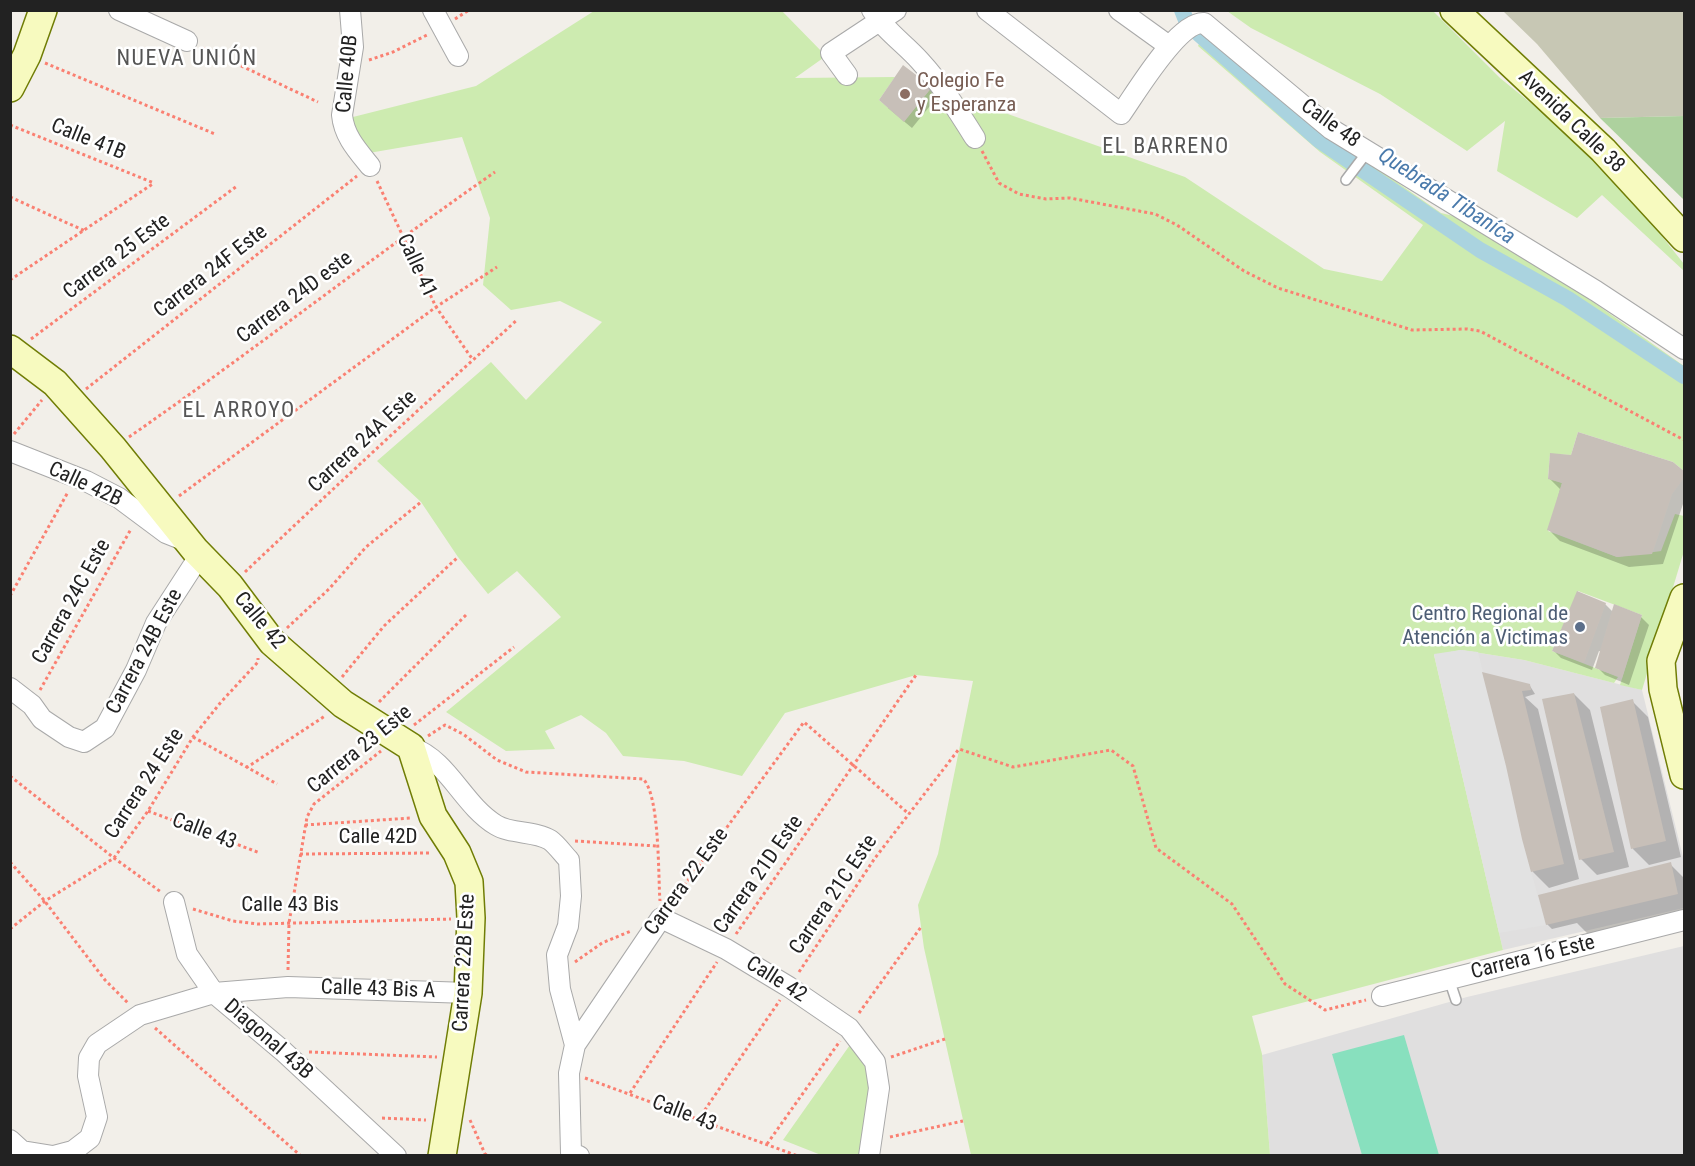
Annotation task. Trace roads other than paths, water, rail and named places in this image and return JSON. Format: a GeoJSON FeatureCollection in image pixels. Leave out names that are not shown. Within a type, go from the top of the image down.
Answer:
{"type":"FeatureCollection","features":[{"type":"Feature","properties":{"kind":"street"},"geometry":{"type":"LineString","coordinates":[[10,88],[27,55],[43,10]]}},
{"type":"Feature","properties":{"kind":"street"},"geometry":{"type":"LineString","coordinates":[[119,10],[187,41]]}},
{"type":"Feature","properties":{"kind":"street","name":"Calle 40B"},"geometry":{"type":"LineString","coordinates":[[350,10],[353,47],[342,115],[343,126],[348,138],[370,166]]}},
{"type":"Feature","properties":{"kind":"street"},"geometry":{"type":"LineString","coordinates":[[847,75],[831,53],[875,16],[896,10]]}},
{"type":"Feature","properties":{"kind":"street"},"geometry":{"type":"LineString","coordinates":[[987,10],[1120,114],[1169,46],[1119,10]]}},
{"type":"Feature","properties":{"kind":"street","name":"Avenida Calle 38"},"geometry":{"type":"LineString","coordinates":[[1454,10],[1603,150],[1684,238]]}},
{"type":"Feature","properties":{"kind":"street"},"geometry":{"type":"LineString","coordinates":[[875,16],[920,60],[950,98],[975,138]]}},
{"type":"Feature","properties":{"kind":"street"},"geometry":{"type":"LineString","coordinates":[[438,19],[458,56]]}},
{"type":"Feature","properties":{"kind":"street","name":"Calle 48"},"geometry":{"type":"LineString","coordinates":[[1169,46],[1191,26],[1209,26],[1332,129],[1596,291],[1684,349]]}},
{"type":"Feature","properties":{"kind":"street","name":"Calle 42"},"geometry":{"type":"LineString","coordinates":[[13,350],[63,392],[113,448],[151,511],[194,548],[230,586],[264,631],[346,704],[403,742],[426,753],[449,776],[473,806],[497,826],[549,839],[569,860],[571,896],[568,926],[556,955],[574,1045]]}},
{"type":"Feature","properties":{"kind":"street","name":"Calle 42B"},"geometry":{"type":"LineString","coordinates":[[10,451],[151,511]]}},
{"type":"Feature","properties":{"kind":"street","name":"Carrera 24B Este"},"geometry":{"type":"LineString","coordinates":[[10,688],[32,705],[42,719],[69,736],[84,742],[105,728],[136,670],[156,623],[194,548]]}},
{"type":"Feature","properties":{"kind":"street"},"geometry":{"type":"LineString","coordinates":[[1684,598],[1673,661],[1663,688],[1684,775]]}},
{"type":"Feature","properties":{"kind":"street","name":"Carrera 22B Este"},"geometry":{"type":"LineString","coordinates":[[403,742],[433,816],[458,853],[469,882],[471,918],[468,993],[442,1155]]}},
{"type":"Feature","properties":{"kind":"street","name":"Diagonal 43B"},"geometry":{"type":"LineString","coordinates":[[174,902],[187,954],[214,993],[283,1051],[390,1154]]}},
{"type":"Feature","properties":{"kind":"street","name":"Calle 42"},"geometry":{"type":"LineString","coordinates":[[661,918],[726,950],[789,987],[849,1028],[875,1062],[879,1088],[870,1148]]}},
{"type":"Feature","properties":{"kind":"street","name":"Carrera 22 Este"},"geometry":{"type":"LineString","coordinates":[[574,1045],[661,918]]}},
{"type":"Feature","properties":{"kind":"street","name":"Carrera 16 Este"},"geometry":{"type":"LineString","coordinates":[[1383,996],[1449,980],[1536,954],[1684,920]]}},
{"type":"Feature","properties":{"kind":"street","name":"Calle 43 Bis A"},"geometry":{"type":"LineString","coordinates":[[54,1155],[73,1151],[90,1138],[97,1117],[88,1076],[89,1058],[97,1044],[140,1015],[214,993],[288,987],[468,993]]}},
{"type":"Feature","properties":{"kind":"street"},"geometry":{"type":"LineString","coordinates":[[574,1045],[569,1073],[575,1154]]}},
{"type":"Feature","properties":{"kind":"street"},"geometry":{"type":"LineString","coordinates":[[10,1140],[22,1151],[54,1155]]}},
{"type":"Feature","properties":{"kind":"lane"},"geometry":{"type":"LineString","coordinates":[[1346,180],[1368,151]]}},
{"type":"Feature","properties":{"kind":"lane"},"geometry":{"type":"LineString","coordinates":[[1449,980],[1456,1000]]}},
{"type":"Feature","properties":{"kind":"waterway","name":"Quebrada Tibaníca"},"geometry":{"type":"LineString","coordinates":[[1182,10],[1186,20]]}},
{"type":"Feature","properties":{"kind":"waterway","name":"Quebrada Tibaníca"},"geometry":{"type":"LineString","coordinates":[[1199,34],[1320,141],[1480,250],[1568,299],[1684,376]]}},
{"type":"Feature","properties":{"kind":"place","name":"Colegio Fe y Esperanza"},"geometry":{"type":"Point","coordinates":[905,94]}},
{"type":"Feature","properties":{"kind":"place","name":"Centro Regional de Atención a Victimas"},"geometry":{"type":"Point","coordinates":[1580,627]}},
{"type":"Feature","properties":{"kind":"district","name":"NUEVA UNIÓN"},"geometry":{"type":"Point","coordinates":[187,59]}},
{"type":"Feature","properties":{"kind":"district","name":"EL BARRENO"},"geometry":{"type":"Point","coordinates":[1166,147]}},
{"type":"Feature","properties":{"kind":"district","name":"EL ARROYO"},"geometry":{"type":"Point","coordinates":[239,411]}}]}
